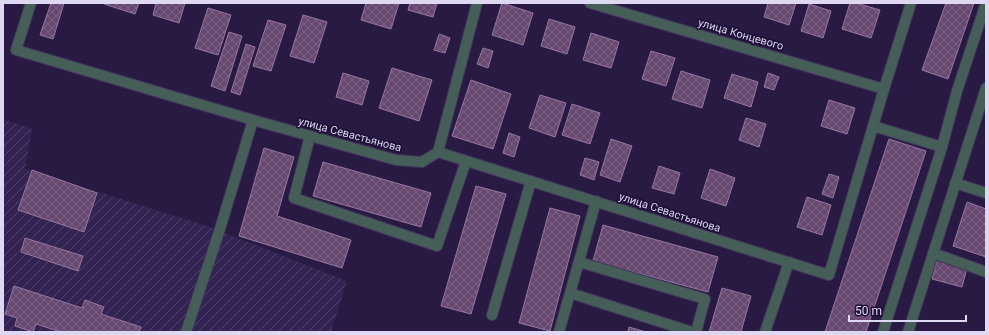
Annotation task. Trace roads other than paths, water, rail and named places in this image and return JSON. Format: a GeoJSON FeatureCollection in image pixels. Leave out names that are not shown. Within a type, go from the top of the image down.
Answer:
{"type":"FeatureCollection","features":[{"type":"Feature","properties":{"kind":"street","name":"улица Севастьянова"},"geometry":{"type":"LineString","coordinates":[[31,3],[16,50],[253,120],[396,160],[422,162],[438,152],[829,275],[873,126]]}},
{"type":"Feature","properties":{"kind":"street"},"geometry":{"type":"LineString","coordinates":[[438,152],[477,3]]}},
{"type":"Feature","properties":{"kind":"street","name":"улица Концевого"},"geometry":{"type":"LineString","coordinates":[[590,3],[884,89]]}},
{"type":"Feature","properties":{"kind":"street"},"geometry":{"type":"LineString","coordinates":[[911,3],[873,126],[942,147]]}},
{"type":"Feature","properties":{"kind":"street"},"geometry":{"type":"LineString","coordinates":[[883,332],[942,147],[957,91],[986,3]]}},
{"type":"Feature","properties":{"kind":"street"},"geometry":{"type":"LineString","coordinates":[[908,332],[955,183],[984,104],[986,88]]}},
{"type":"Feature","properties":{"kind":"street"},"geometry":{"type":"LineString","coordinates":[[186,332],[219,232],[253,120]]}},
{"type":"Feature","properties":{"kind":"street"},"geometry":{"type":"LineString","coordinates":[[310,136],[294,198],[437,246],[466,161]]}},
{"type":"Feature","properties":{"kind":"street"},"geometry":{"type":"LineString","coordinates":[[492,314],[531,181]]}},
{"type":"Feature","properties":{"kind":"street"},"geometry":{"type":"LineString","coordinates":[[955,183],[986,193]]}},
{"type":"Feature","properties":{"kind":"street"},"geometry":{"type":"LineString","coordinates":[[559,332],[596,201]]}},
{"type":"Feature","properties":{"kind":"street"},"geometry":{"type":"LineString","coordinates":[[933,253],[986,272]]}},
{"type":"Feature","properties":{"kind":"street"},"geometry":{"type":"LineString","coordinates":[[579,262],[706,299],[696,332]]}},
{"type":"Feature","properties":{"kind":"street"},"geometry":{"type":"LineString","coordinates":[[766,332],[789,262]]}},
{"type":"Feature","properties":{"kind":"street"},"geometry":{"type":"LineString","coordinates":[[570,293],[692,332]]}}]}
